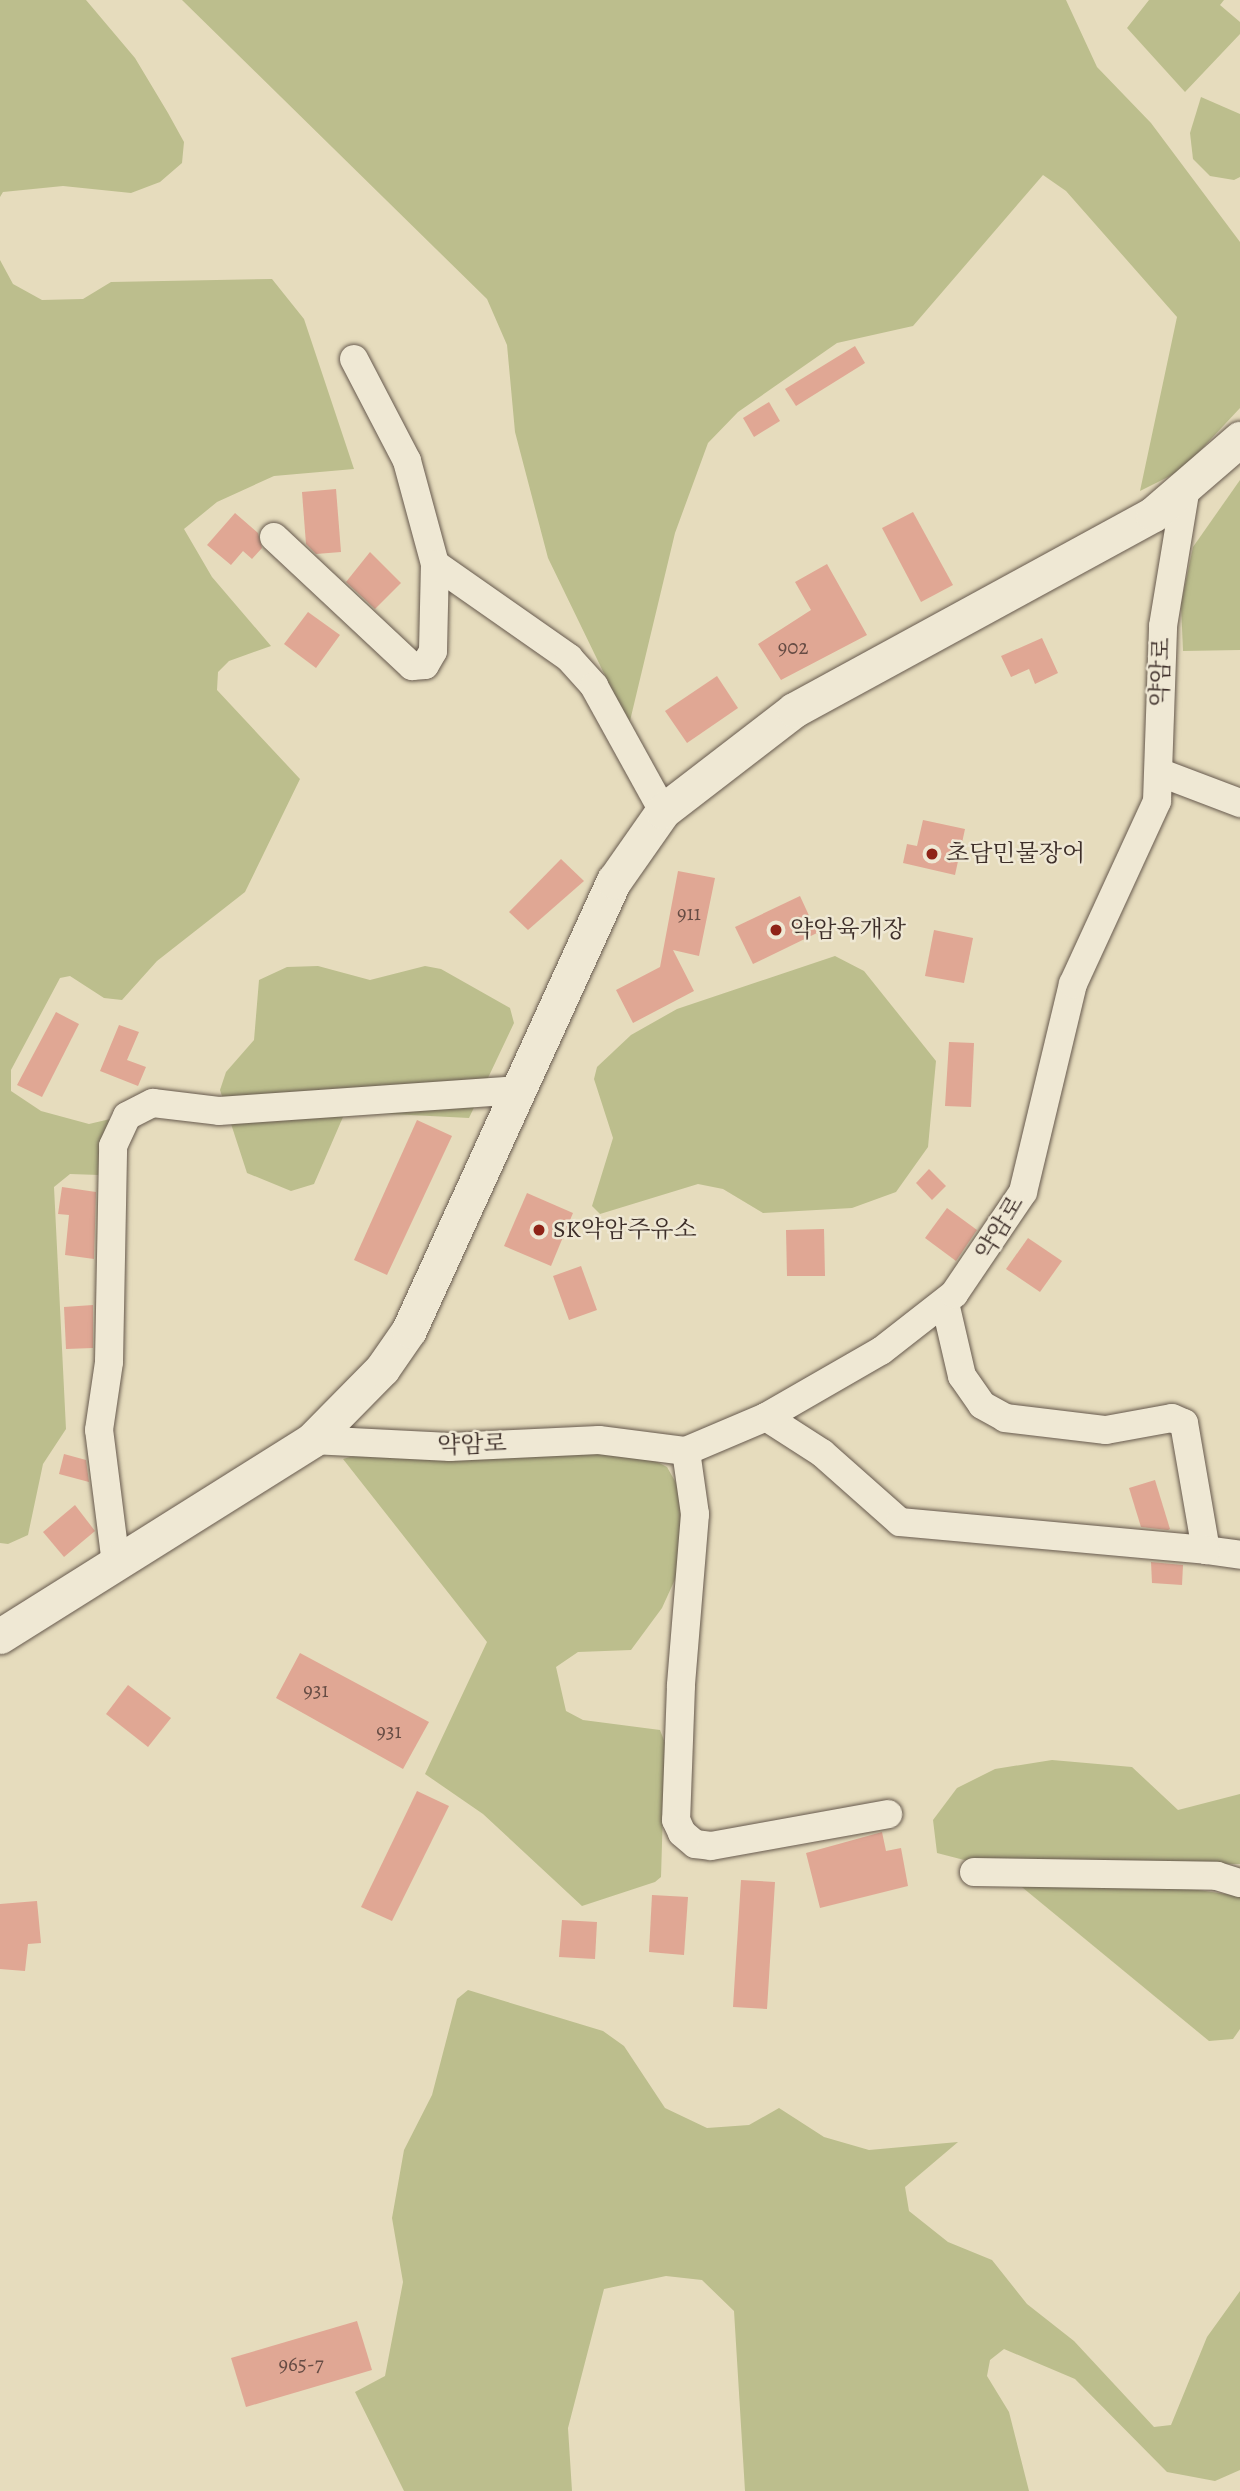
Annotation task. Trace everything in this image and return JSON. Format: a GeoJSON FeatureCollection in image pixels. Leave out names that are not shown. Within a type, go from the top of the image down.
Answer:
{"type":"FeatureCollection","features":[{"type":"Feature","properties":{"kind":"street"},"geometry":{"type":"LineString","coordinates":[[274,537],[412,666],[425,665],[433,651],[435,564],[407,461],[355,359]]}},
{"type":"Feature","properties":{"kind":"street"},"geometry":{"type":"LineString","coordinates":[[0,1636],[312,1440],[355,1401],[409,1331],[516,1090],[614,881],[663,811],[794,710],[1185,493],[1240,439]]}},
{"type":"Feature","properties":{"kind":"street","name":"약암로"},"geometry":{"type":"LineString","coordinates":[[312,1440],[450,1447],[599,1440],[686,1451],[766,1417],[881,1351],[945,1303],[979,1265],[1023,1192],[1073,984],[1152,816],[1161,774],[1163,626],[1185,493]]}},
{"type":"Feature","properties":{"kind":"street"},"geometry":{"type":"LineString","coordinates":[[435,564],[584,673],[663,811]]}},
{"type":"Feature","properties":{"kind":"street"},"geometry":{"type":"LineString","coordinates":[[1161,774],[1240,803]]}},
{"type":"Feature","properties":{"kind":"street"},"geometry":{"type":"LineString","coordinates":[[116,1564],[99,1430],[109,1362],[113,1146],[127,1116],[153,1103],[219,1111],[516,1090]]}},
{"type":"Feature","properties":{"kind":"street"},"geometry":{"type":"LineString","coordinates":[[945,1303],[962,1376],[982,1405],[1005,1418],[1106,1430],[1172,1418],[1184,1423],[1206,1550]]}},
{"type":"Feature","properties":{"kind":"street"},"geometry":{"type":"LineString","coordinates":[[766,1417],[822,1454],[900,1522],[1240,1555]]}},
{"type":"Feature","properties":{"kind":"street"},"geometry":{"type":"LineString","coordinates":[[686,1451],[695,1514],[678,1753],[676,1820],[682,1833],[695,1844],[711,1846],[818,1832],[888,1814]]}},
{"type":"Feature","properties":{"kind":"street"},"geometry":{"type":"LineString","coordinates":[[974,1872],[1217,1876],[1240,1883]]}},
{"type":"Feature","properties":{"kind":"green space"},"geometry":{"type":"Polygon","coordinates":[[[0,0],[86,0],[135,58],[168,113],[184,142],[182,163],[160,182],[131,193],[63,186],[3,192],[0,197],[0,0]]]}},
{"type":"Feature","properties":{"kind":"green space"},"geometry":{"type":"Polygon","coordinates":[[[182,0],[1066,0],[1097,67],[1151,123],[1240,242],[1240,408],[1182,470],[1140,491],[1177,317],[1066,191],[1043,175],[913,326],[837,343],[738,412],[708,443],[675,533],[629,725],[548,558],[515,432],[507,345],[487,299],[182,0]]]}},
{"type":"Feature","properties":{"kind":"green space"},"geometry":{"type":"Polygon","coordinates":[[[1149,0],[1224,0],[1220,5],[1240,22],[1240,34],[1185,92],[1127,28],[1149,0]]]}},
{"type":"Feature","properties":{"kind":"green space"},"geometry":{"type":"Polygon","coordinates":[[[1201,97],[1240,114],[1240,177],[1234,180],[1210,176],[1193,159],[1190,133],[1201,97]]]}},
{"type":"Feature","properties":{"kind":"green space"},"geometry":{"type":"Polygon","coordinates":[[[0,260],[13,284],[42,300],[83,299],[111,282],[272,279],[304,319],[354,469],[274,476],[217,502],[184,529],[212,577],[271,646],[229,661],[218,672],[217,690],[300,779],[245,892],[157,961],[122,1000],[104,998],[70,976],[60,978],[11,1070],[11,1091],[41,1111],[89,1124],[123,1116],[99,1175],[70,1174],[54,1187],[66,1429],[43,1464],[28,1535],[8,1544],[0,1543],[0,260]]]}},
{"type":"Feature","properties":{"kind":"green space"},"geometry":{"type":"Polygon","coordinates":[[[1240,480],[1240,650],[1183,651],[1181,604],[1193,547],[1240,480]]]}},
{"type":"Feature","properties":{"kind":"green space"},"geometry":{"type":"Polygon","coordinates":[[[835,956],[864,971],[936,1061],[928,1147],[896,1192],[852,1208],[763,1213],[723,1189],[698,1184],[600,1214],[592,1206],[613,1138],[594,1079],[597,1067],[631,1035],[677,1009],[835,956]]]}},
{"type":"Feature","properties":{"kind":"green space"},"geometry":{"type":"Polygon","coordinates":[[[318,966],[370,980],[425,966],[441,969],[510,1008],[514,1023],[469,1118],[352,1112],[343,1117],[314,1184],[291,1191],[247,1173],[220,1090],[226,1072],[254,1040],[259,980],[287,967],[318,966]]]}},
{"type":"Feature","properties":{"kind":"green space"},"geometry":{"type":"Polygon","coordinates":[[[360,1454],[642,1454],[667,1467],[680,1490],[682,1564],[662,1608],[631,1650],[578,1652],[556,1667],[566,1711],[583,1720],[660,1730],[665,1743],[661,1877],[655,1882],[582,1906],[483,1814],[425,1774],[487,1642],[343,1459],[360,1454]]]}},
{"type":"Feature","properties":{"kind":"green space"},"geometry":{"type":"Polygon","coordinates":[[[1052,1760],[1132,1767],[1178,1810],[1240,1794],[1240,1864],[972,1862],[937,1853],[933,1820],[957,1788],[995,1769],[1052,1760]]]}},
{"type":"Feature","properties":{"kind":"green space"},"geometry":{"type":"Polygon","coordinates":[[[1017,1883],[1177,1887],[1240,1896],[1240,2029],[1233,2039],[1209,2041],[1017,1883]]]}},
{"type":"Feature","properties":{"kind":"green space"},"geometry":{"type":"Polygon","coordinates":[[[468,1990],[603,2031],[624,2046],[665,2108],[707,2128],[749,2125],[779,2108],[824,2137],[869,2150],[958,2142],[905,2187],[909,2211],[948,2242],[992,2260],[1027,2304],[1074,2341],[1154,2427],[1171,2425],[1207,2337],[1240,2291],[1240,2470],[1215,2481],[1167,2472],[1075,2379],[1004,2349],[990,2360],[987,2376],[1009,2412],[1029,2491],[745,2491],[734,2311],[702,2280],[666,2276],[604,2289],[568,2428],[572,2491],[404,2491],[355,2392],[385,2376],[403,2282],[392,2218],[404,2150],[432,2095],[457,1999],[468,1990]]]}},
{"type":"Feature","properties":{"kind":"building"},"geometry":{"type":"Polygon","coordinates":[[[855,346],[865,363],[796,406],[785,389],[855,346]]]}},
{"type":"Feature","properties":{"kind":"building"},"geometry":{"type":"Polygon","coordinates":[[[769,402],[780,421],[754,437],[743,418],[769,402]]]}},
{"type":"Feature","properties":{"kind":"building"},"geometry":{"type":"Polygon","coordinates":[[[336,489],[341,552],[316,554],[306,544],[302,492],[336,489]]]}},
{"type":"Feature","properties":{"kind":"building"},"geometry":{"type":"Polygon","coordinates":[[[913,512],[953,585],[921,602],[882,528],[913,512]]]}},
{"type":"Feature","properties":{"kind":"building"},"geometry":{"type":"Polygon","coordinates":[[[235,513],[258,533],[262,548],[252,559],[243,551],[231,565],[207,545],[235,513]]]}},
{"type":"Feature","properties":{"kind":"building"},"geometry":{"type":"Polygon","coordinates":[[[370,552],[401,583],[375,609],[346,582],[370,552]]]}},
{"type":"Feature","properties":{"kind":"building"},"geometry":{"type":"Polygon","coordinates":[[[827,564],[867,635],[781,680],[758,644],[811,610],[795,582],[827,564]]]}},
{"type":"Feature","properties":{"kind":"building"},"geometry":{"type":"Polygon","coordinates":[[[308,612],[340,635],[316,668],[284,644],[308,612]]]}},
{"type":"Feature","properties":{"kind":"building"},"geometry":{"type":"Polygon","coordinates":[[[1042,638],[1058,673],[1035,684],[1029,669],[1011,677],[1001,656],[1042,638]]]}},
{"type":"Feature","properties":{"kind":"building"},"geometry":{"type":"Polygon","coordinates":[[[717,676],[738,708],[687,743],[665,711],[717,676]]]}},
{"type":"Feature","properties":{"kind":"building","name":"초담민물장어"},"geometry":{"type":"Polygon","coordinates":[[[923,820],[965,829],[955,875],[903,863],[907,844],[917,846],[923,820]]]}},
{"type":"Feature","properties":{"kind":"building"},"geometry":{"type":"Polygon","coordinates":[[[561,859],[584,881],[528,930],[509,912],[561,859]]]}},
{"type":"Feature","properties":{"kind":"building"},"geometry":{"type":"Polygon","coordinates":[[[678,871],[715,878],[699,956],[673,950],[694,991],[633,1023],[616,990],[660,967],[678,871]]]}},
{"type":"Feature","properties":{"kind":"building","name":"약암육개장"},"geometry":{"type":"Polygon","coordinates":[[[800,896],[817,933],[753,964],[735,927],[800,896]]]}},
{"type":"Feature","properties":{"kind":"building"},"geometry":{"type":"Polygon","coordinates":[[[934,930],[973,938],[964,983],[925,976],[934,930]]]}},
{"type":"Feature","properties":{"kind":"building"},"geometry":{"type":"Polygon","coordinates":[[[56,1012],[79,1024],[42,1097],[17,1085],[56,1012]]]}},
{"type":"Feature","properties":{"kind":"building"},"geometry":{"type":"Polygon","coordinates":[[[119,1025],[139,1032],[127,1060],[146,1067],[138,1086],[100,1071],[119,1025]]]}},
{"type":"Feature","properties":{"kind":"building"},"geometry":{"type":"Polygon","coordinates":[[[949,1042],[974,1043],[971,1107],[945,1106],[949,1042]]]}},
{"type":"Feature","properties":{"kind":"building"},"geometry":{"type":"Polygon","coordinates":[[[417,1120],[452,1136],[387,1275],[354,1260],[417,1120]]]}},
{"type":"Feature","properties":{"kind":"building"},"geometry":{"type":"Polygon","coordinates":[[[929,1169],[946,1186],[932,1200],[916,1183],[929,1169]]]}},
{"type":"Feature","properties":{"kind":"building"},"geometry":{"type":"Polygon","coordinates":[[[62,1187],[96,1192],[94,1259],[65,1255],[69,1215],[58,1214],[62,1187]]]}},
{"type":"Feature","properties":{"kind":"building","name":"SK약암주유소"},"geometry":{"type":"Polygon","coordinates":[[[527,1193],[573,1213],[551,1266],[504,1246],[527,1193]]]}},
{"type":"Feature","properties":{"kind":"building"},"geometry":{"type":"Polygon","coordinates":[[[947,1208],[977,1230],[956,1261],[925,1238],[947,1208]]]}},
{"type":"Feature","properties":{"kind":"building"},"geometry":{"type":"Polygon","coordinates":[[[824,1229],[825,1276],[787,1276],[786,1230],[824,1229]]]}},
{"type":"Feature","properties":{"kind":"building"},"geometry":{"type":"Polygon","coordinates":[[[1028,1238],[1062,1261],[1040,1292],[1006,1269],[1028,1238]]]}},
{"type":"Feature","properties":{"kind":"building"},"geometry":{"type":"Polygon","coordinates":[[[581,1266],[597,1310],[569,1320],[553,1276],[581,1266]]]}},
{"type":"Feature","properties":{"kind":"building"},"geometry":{"type":"Polygon","coordinates":[[[93,1305],[93,1348],[66,1349],[64,1307],[93,1305]]]}},
{"type":"Feature","properties":{"kind":"building"},"geometry":{"type":"Polygon","coordinates":[[[64,1454],[86,1460],[89,1482],[59,1474],[64,1454]]]}},
{"type":"Feature","properties":{"kind":"building"},"geometry":{"type":"Polygon","coordinates":[[[1155,1480],[1170,1529],[1168,1530],[1141,1527],[1129,1488],[1155,1480]]]}},
{"type":"Feature","properties":{"kind":"building"},"geometry":{"type":"Polygon","coordinates":[[[75,1505],[95,1531],[64,1557],[43,1532],[75,1505]]]}},
{"type":"Feature","properties":{"kind":"building"},"geometry":{"type":"Polygon","coordinates":[[[1151,1562],[1183,1565],[1182,1585],[1152,1583],[1151,1562]]]}},
{"type":"Feature","properties":{"kind":"building"},"geometry":{"type":"Polygon","coordinates":[[[300,1653],[429,1722],[403,1769],[276,1698],[300,1653]]]}},
{"type":"Feature","properties":{"kind":"building"},"geometry":{"type":"Polygon","coordinates":[[[128,1685],[171,1718],[148,1747],[106,1714],[128,1685]]]}},
{"type":"Feature","properties":{"kind":"building"},"geometry":{"type":"Polygon","coordinates":[[[417,1791],[449,1806],[392,1921],[361,1907],[417,1791]]]}},
{"type":"Feature","properties":{"kind":"building"},"geometry":{"type":"Polygon","coordinates":[[[882,1832],[886,1851],[901,1848],[908,1886],[820,1908],[806,1853],[882,1832]]]}},
{"type":"Feature","properties":{"kind":"building"},"geometry":{"type":"Polygon","coordinates":[[[741,1880],[775,1882],[767,2009],[733,2007],[741,1880]]]}},
{"type":"Feature","properties":{"kind":"building"},"geometry":{"type":"Polygon","coordinates":[[[652,1895],[688,1897],[684,1955],[649,1952],[652,1895]]]}},
{"type":"Feature","properties":{"kind":"building"},"geometry":{"type":"Polygon","coordinates":[[[37,1901],[41,1943],[28,1944],[25,1971],[0,1969],[0,1904],[37,1901]]]}},
{"type":"Feature","properties":{"kind":"building"},"geometry":{"type":"Polygon","coordinates":[[[562,1920],[597,1922],[595,1959],[559,1957],[562,1920]]]}},
{"type":"Feature","properties":{"kind":"building"},"geometry":{"type":"Polygon","coordinates":[[[357,2321],[372,2370],[246,2407],[231,2358],[357,2321]]]}},
{"type":"Feature","properties":{"kind":"place","name":"초담민물장어"},"geometry":{"type":"Point","coordinates":[932,854]}},
{"type":"Feature","properties":{"kind":"place","name":"약암육개장"},"geometry":{"type":"Point","coordinates":[776,930]}},
{"type":"Feature","properties":{"kind":"place","name":"SK약암주유소"},"geometry":{"type":"Point","coordinates":[539,1230]}}]}
